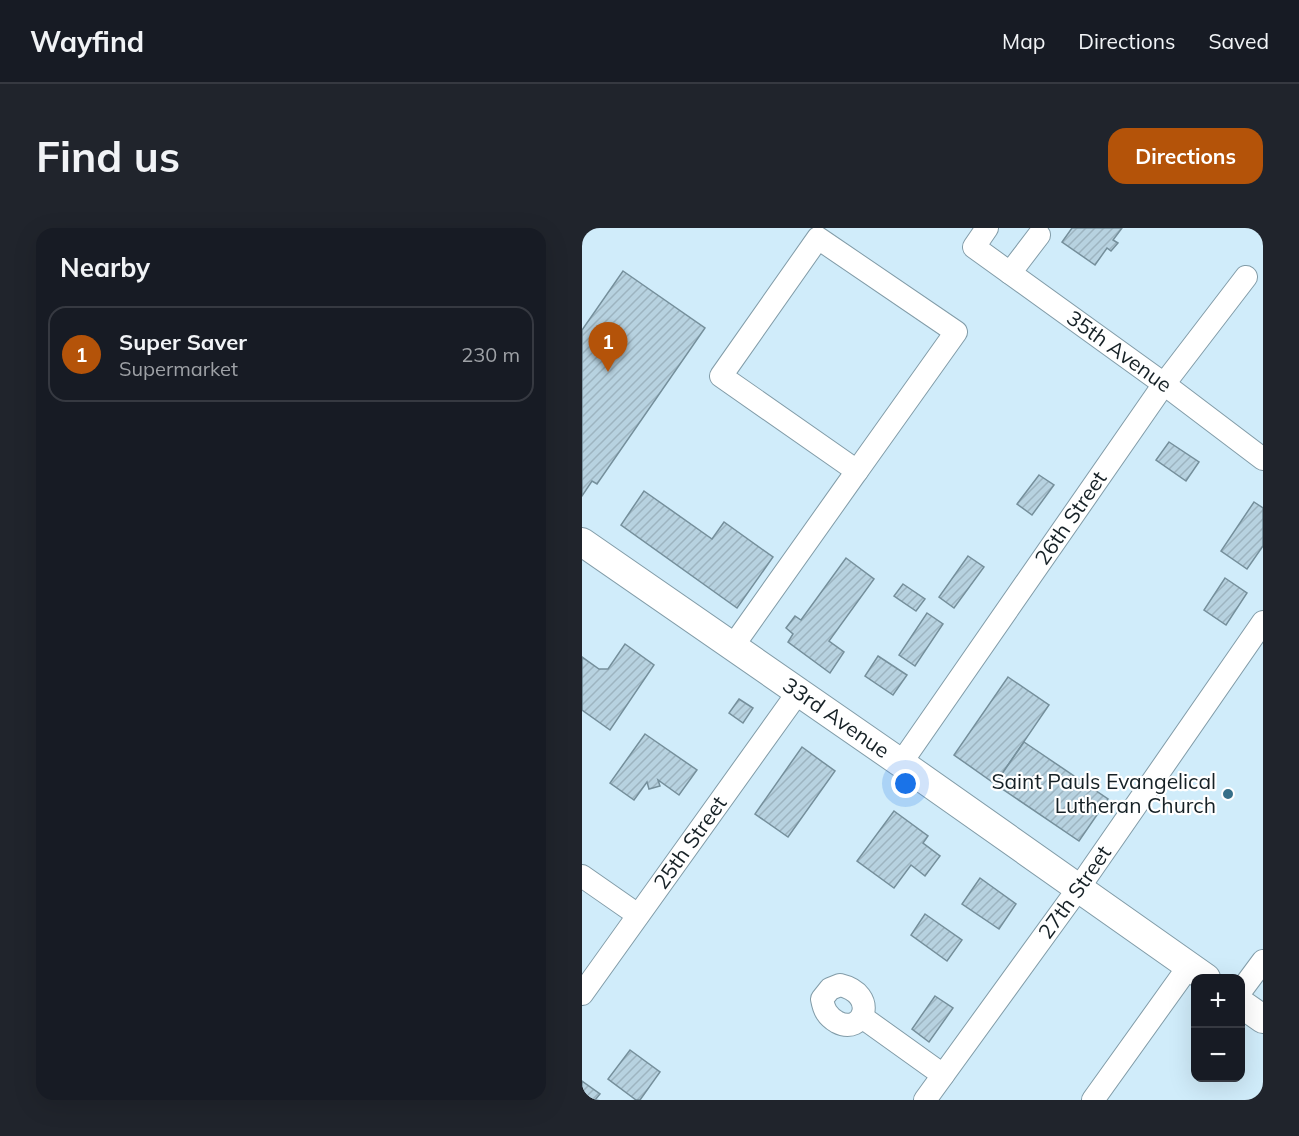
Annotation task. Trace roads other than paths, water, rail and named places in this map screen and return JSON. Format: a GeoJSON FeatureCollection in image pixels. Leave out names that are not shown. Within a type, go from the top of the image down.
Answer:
{"type":"FeatureCollection","features":[{"type":"Feature","properties":{"kind":"main road","name":"33rd Avenue"},"geometry":{"type":"LineString","coordinates":[[582,542],[799,691],[1197,972]]}},
{"type":"Feature","properties":{"kind":"main road"},"geometry":{"type":"LineString","coordinates":[[1245,1006],[1263,1018]]}},
{"type":"Feature","properties":{"kind":"street","name":"35th Avenue"},"geometry":{"type":"LineString","coordinates":[[983,233],[1010,273],[1263,459]]}},
{"type":"Feature","properties":{"kind":"street"},"geometry":{"type":"LineString","coordinates":[[1010,273],[1039,235]]}},
{"type":"Feature","properties":{"kind":"street"},"geometry":{"type":"LineString","coordinates":[[733,646],[956,332],[818,238],[721,376],[857,471]]}},
{"type":"Feature","properties":{"kind":"street","name":"26th Street"},"geometry":{"type":"LineString","coordinates":[[901,763],[1164,384],[1246,277]]}},
{"type":"Feature","properties":{"kind":"street","name":"27th Street"},"geometry":{"type":"LineString","coordinates":[[925,1100],[1078,888],[1263,622]]}},
{"type":"Feature","properties":{"kind":"street","name":"25th Street"},"geometry":{"type":"LineString","coordinates":[[582,994],[799,691]]}},
{"type":"Feature","properties":{"kind":"street"},"geometry":{"type":"LineString","coordinates":[[582,876],[638,915]]}},
{"type":"Feature","properties":{"kind":"street"},"geometry":{"type":"LineString","coordinates":[[1245,985],[1263,961]]}},
{"type":"Feature","properties":{"kind":"street"},"geometry":{"type":"LineString","coordinates":[[1093,1100],[1197,972]]}},
{"type":"Feature","properties":{"kind":"street"},"geometry":{"type":"LineString","coordinates":[[862,1017],[943,1075]]}},
{"type":"Feature","properties":{"kind":"place","name":"Super Saver"},"geometry":{"type":"Point","coordinates":[608,372]}},
{"type":"Feature","properties":{"kind":"place","name":"Saint Pauls Evangelical Lutheran Church"},"geometry":{"type":"Point","coordinates":[1228,794]}}]}
